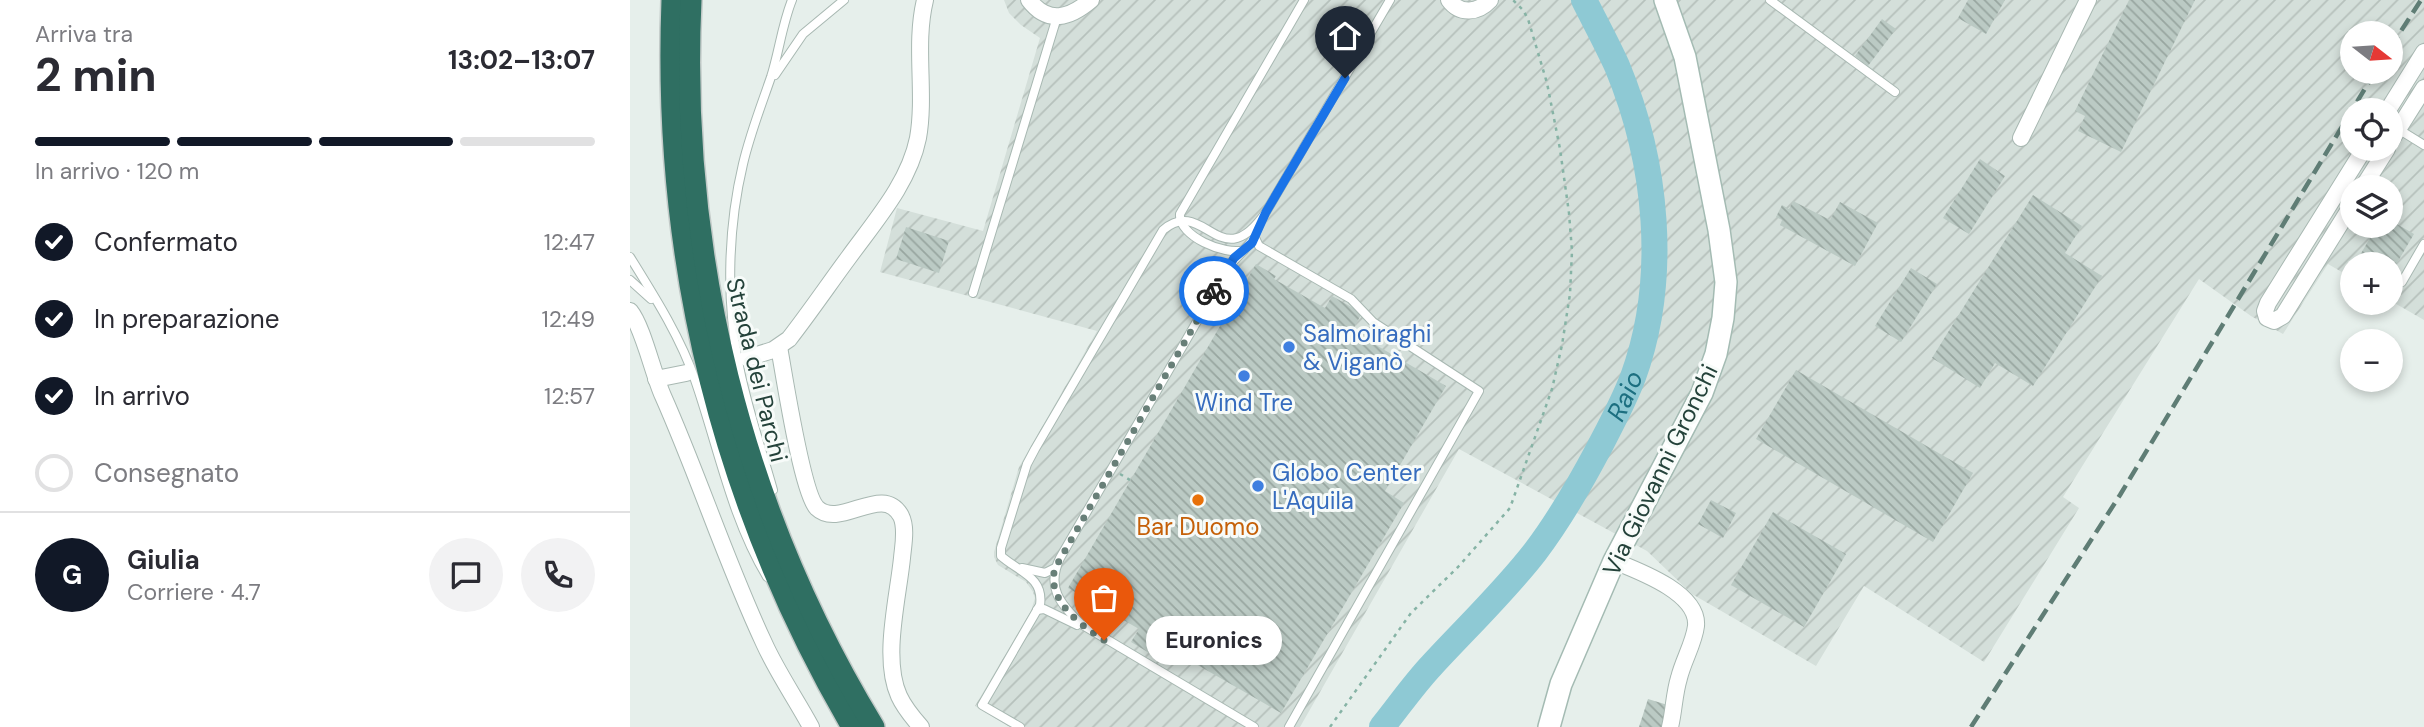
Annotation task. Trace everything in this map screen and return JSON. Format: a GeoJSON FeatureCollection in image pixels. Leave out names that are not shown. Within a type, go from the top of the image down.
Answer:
{"type":"FeatureCollection","features":[{"type":"Feature","properties":{"kind":"highway","name":"Strada dei Parchi"},"geometry":{"type":"LineString","coordinates":[[672,0],[670,66],[673,157],[678,208],[693,310],[716,409],[745,501],[774,575],[807,646],[852,727]]}},
{"type":"Feature","properties":{"kind":"highway","name":"Strada dei Parchi"},"geometry":{"type":"LineString","coordinates":[[691,0],[691,143],[701,245],[726,372],[743,434],[792,568],[836,662],[874,727]]}},
{"type":"Feature","properties":{"kind":"main road","name":"Via Giovanni Gronchi"},"geometry":{"type":"LineString","coordinates":[[1549,727],[1561,684],[1614,561],[1702,393],[1720,336],[1726,282],[1721,240],[1692,91],[1677,30],[1665,0]]}},
{"type":"Feature","properties":{"kind":"street"},"geometry":{"type":"LineString","coordinates":[[747,358],[779,347],[797,329],[886,206],[906,173],[915,152],[920,116],[921,17],[925,0]]}},
{"type":"Feature","properties":{"kind":"street"},"geometry":{"type":"LineString","coordinates":[[1029,0],[1038,10],[1058,17],[1072,14],[1091,0]]}},
{"type":"Feature","properties":{"kind":"street"},"geometry":{"type":"LineString","coordinates":[[1449,1],[1460,9],[1470,11],[1481,9],[1490,0]]}},
{"type":"Feature","properties":{"kind":"street"},"geometry":{"type":"LineString","coordinates":[[2021,138],[2088,0]]}},
{"type":"Feature","properties":{"kind":"street"},"geometry":{"type":"LineString","coordinates":[[2395,98],[2424,52]]}},
{"type":"Feature","properties":{"kind":"street"},"geometry":{"type":"LineString","coordinates":[[2403,118],[2424,88]]}},
{"type":"Feature","properties":{"kind":"street"},"geometry":{"type":"LineString","coordinates":[[2340,188],[2267,305],[2267,318],[2274,321],[2283,316],[2340,224]]}},
{"type":"Feature","properties":{"kind":"street"},"geometry":{"type":"LineString","coordinates":[[630,312],[703,491],[725,554],[765,646],[811,727]]}},
{"type":"Feature","properties":{"kind":"street"},"geometry":{"type":"LineString","coordinates":[[779,347],[804,472],[814,504],[820,511],[836,515],[883,504],[896,510],[901,516],[904,541],[892,667],[899,696],[921,727]]}},
{"type":"Feature","properties":{"kind":"street"},"geometry":{"type":"LineString","coordinates":[[656,380],[686,373]]}},
{"type":"Feature","properties":{"kind":"street"},"geometry":{"type":"LineString","coordinates":[[1614,561],[1649,576],[1670,589],[1685,600],[1694,614],[1696,627],[1678,679],[1670,727]]}},
{"type":"Feature","properties":{"kind":"lane"},"geometry":{"type":"LineString","coordinates":[[792,0],[739,183],[733,238],[731,300],[737,359],[743,386],[773,488],[792,568]]}},
{"type":"Feature","properties":{"kind":"lane"},"geometry":{"type":"LineString","coordinates":[[766,90],[803,34],[844,0]]}},
{"type":"Feature","properties":{"kind":"lane"},"geometry":{"type":"LineString","coordinates":[[1020,727],[982,705],[1037,611],[1041,599],[1040,588],[1033,579],[1001,556],[1001,548],[1027,464],[1158,236],[1183,208],[1304,0]]}},
{"type":"Feature","properties":{"kind":"lane"},"geometry":{"type":"LineString","coordinates":[[1095,634],[1081,624],[1060,601],[1054,580],[1055,568],[1229,266],[1255,238],[1266,212],[1390,0]]}},
{"type":"Feature","properties":{"kind":"lane"},"geometry":{"type":"LineString","coordinates":[[1770,0],[1895,92]]}},
{"type":"Feature","properties":{"kind":"lane"},"geometry":{"type":"LineString","coordinates":[[973,292],[1058,17]]}},
{"type":"Feature","properties":{"kind":"lane"},"geometry":{"type":"LineString","coordinates":[[2403,136],[2424,145]]}},
{"type":"Feature","properties":{"kind":"lane"},"geometry":{"type":"LineString","coordinates":[[1183,208],[1180,220],[1184,229],[1213,247],[1230,253],[1244,250]]}},
{"type":"Feature","properties":{"kind":"lane"},"geometry":{"type":"LineString","coordinates":[[1170,224],[1180,220],[1190,221],[1231,240],[1246,236],[1266,212]]}},
{"type":"Feature","properties":{"kind":"lane"},"geometry":{"type":"LineString","coordinates":[[1255,238],[1259,246],[1355,301],[1378,325],[1479,391],[1289,727]]}},
{"type":"Feature","properties":{"kind":"lane"},"geometry":{"type":"LineString","coordinates":[[2403,280],[2424,244]]}},
{"type":"Feature","properties":{"kind":"lane"},"geometry":{"type":"LineString","coordinates":[[630,257],[691,369],[731,496],[754,556],[807,646]]}},
{"type":"Feature","properties":{"kind":"lane"},"geometry":{"type":"LineString","coordinates":[[630,280],[659,308]]}},
{"type":"Feature","properties":{"kind":"lane"},"geometry":{"type":"LineString","coordinates":[[1013,565],[1045,573],[1055,568]]}},
{"type":"Feature","properties":{"kind":"lane"},"geometry":{"type":"LineString","coordinates":[[1037,611],[1044,609],[1095,634],[1254,727]]}},
{"type":"Feature","properties":{"kind":"path"},"geometry":{"type":"LineString","coordinates":[[1330,727],[1411,613],[1458,567],[1510,508],[1552,390],[1570,294],[1572,251],[1569,213],[1560,149],[1537,43],[1523,10],[1513,0]]}},
{"type":"Feature","properties":{"kind":"shaded area"},"geometry":{"type":"Polygon","coordinates":[[[1004,0],[2424,0],[2424,320],[2403,308],[2403,252],[2340,252],[2340,271],[2328,264],[2283,334],[2251,316],[2199,279],[2063,497],[2079,508],[1984,662],[1864,586],[1816,666],[1692,594],[1647,551],[1459,449],[1300,727],[1010,727],[975,706],[1031,611],[1035,598],[1026,582],[998,565],[994,552],[1019,467],[1097,331],[880,272],[897,208],[983,231],[1040,38],[1009,13],[1004,0]]]}},
{"type":"Feature","properties":{"kind":"building"},"geometry":{"type":"Polygon","coordinates":[[[1968,0],[2005,0],[1986,34],[1958,18],[1968,0]]]}},
{"type":"Feature","properties":{"kind":"building"},"geometry":{"type":"Polygon","coordinates":[[[2129,0],[2195,0],[2121,152],[2078,131],[2085,116],[2075,111],[2129,0]]]}},
{"type":"Feature","properties":{"kind":"building"},"geometry":{"type":"Polygon","coordinates":[[[1882,19],[1896,29],[1868,66],[1855,56],[1882,19]]]}},
{"type":"Feature","properties":{"kind":"building"},"geometry":{"type":"Polygon","coordinates":[[[1980,159],[2005,176],[1969,234],[1943,218],[1980,159]]]}},
{"type":"Feature","properties":{"kind":"building"},"geometry":{"type":"Polygon","coordinates":[[[2033,195],[2082,226],[2065,253],[2102,276],[2033,386],[1995,363],[1980,388],[1932,358],[2033,195]]]}},
{"type":"Feature","properties":{"kind":"building"},"geometry":{"type":"Polygon","coordinates":[[[1793,201],[1830,220],[1840,202],[1878,223],[1855,266],[1780,225],[1782,220],[1776,217],[1782,205],[1789,209],[1793,201]]]}},
{"type":"Feature","properties":{"kind":"building"},"geometry":{"type":"Polygon","coordinates":[[[906,227],[949,241],[939,273],[896,259],[906,227]]]}},
{"type":"Feature","properties":{"kind":"building"},"geometry":{"type":"Polygon","coordinates":[[[2403,228],[2414,234],[2403,253],[2362,252],[2370,238],[2403,238],[2403,228]]]}},
{"type":"Feature","properties":{"kind":"building","name":"Globo Center L'Aquila"},"geometry":{"type":"Polygon","coordinates":[[[1256,264],[1276,276],[1274,279],[1325,308],[1332,296],[1362,313],[1352,331],[1446,386],[1385,491],[1404,503],[1281,713],[1168,648],[1161,660],[1131,642],[1139,629],[1068,588],[1256,264]]]}},
{"type":"Feature","properties":{"kind":"building"},"geometry":{"type":"Polygon","coordinates":[[[1911,268],[1937,284],[1901,342],[1875,326],[1911,268]]]}},
{"type":"Feature","properties":{"kind":"building"},"geometry":{"type":"Polygon","coordinates":[[[1796,370],[1973,473],[1933,542],[1756,439],[1796,370]]]}},
{"type":"Feature","properties":{"kind":"building"},"geometry":{"type":"Polygon","coordinates":[[[1711,500],[1736,513],[1723,538],[1698,524],[1711,500]]]}},
{"type":"Feature","properties":{"kind":"building"},"geometry":{"type":"Polygon","coordinates":[[[1773,512],[1846,554],[1804,627],[1731,585],[1773,512]]]}},
{"type":"Feature","properties":{"kind":"building"},"geometry":{"type":"Polygon","coordinates":[[[1648,699],[1671,706],[1664,727],[1639,727],[1648,699]]]}},
{"type":"Feature","properties":{"kind":"waterway","name":"Raio"},"geometry":{"type":"LineString","coordinates":[[1382,727],[1425,672],[1523,567],[1553,527],[1617,413],[1633,377],[1644,339],[1654,260],[1649,180],[1631,103],[1617,66],[1584,0]]}},
{"type":"Feature","properties":{"kind":"railway"},"geometry":{"type":"LineString","coordinates":[[2403,28],[2421,0]]}},
{"type":"Feature","properties":{"kind":"railway"},"geometry":{"type":"LineString","coordinates":[[1971,727],[2120,495],[2368,84]]}},
{"type":"Feature","properties":{"kind":"way so far"},"geometry":{"type":"LineString","coordinates":[[1104,640],[1081,624],[1060,601],[1054,580],[1055,568],[1214,291]]}},
{"type":"Feature","properties":{"kind":"place","name":"Salmoiraghi & Viganò"},"geometry":{"type":"Point","coordinates":[1289,347]}},
{"type":"Feature","properties":{"kind":"place","name":"Wind Tre"},"geometry":{"type":"Point","coordinates":[1244,376]}},
{"type":"Feature","properties":{"kind":"place","name":"Globo Center L'Aquila"},"geometry":{"type":"Point","coordinates":[1258,486]}},
{"type":"Feature","properties":{"kind":"place","name":"Bar Duomo"},"geometry":{"type":"Point","coordinates":[1198,500]}},
{"type":"Feature","properties":{"kind":"place","name":"Euronics"},"geometry":{"type":"Point","coordinates":[1104,640]}},
{"type":"Feature","properties":{"kind":"route"},"geometry":{"type":"LineString","coordinates":[[1214,291],[1234,258],[1252,243],[1266,212],[1345,78]]}}]}
